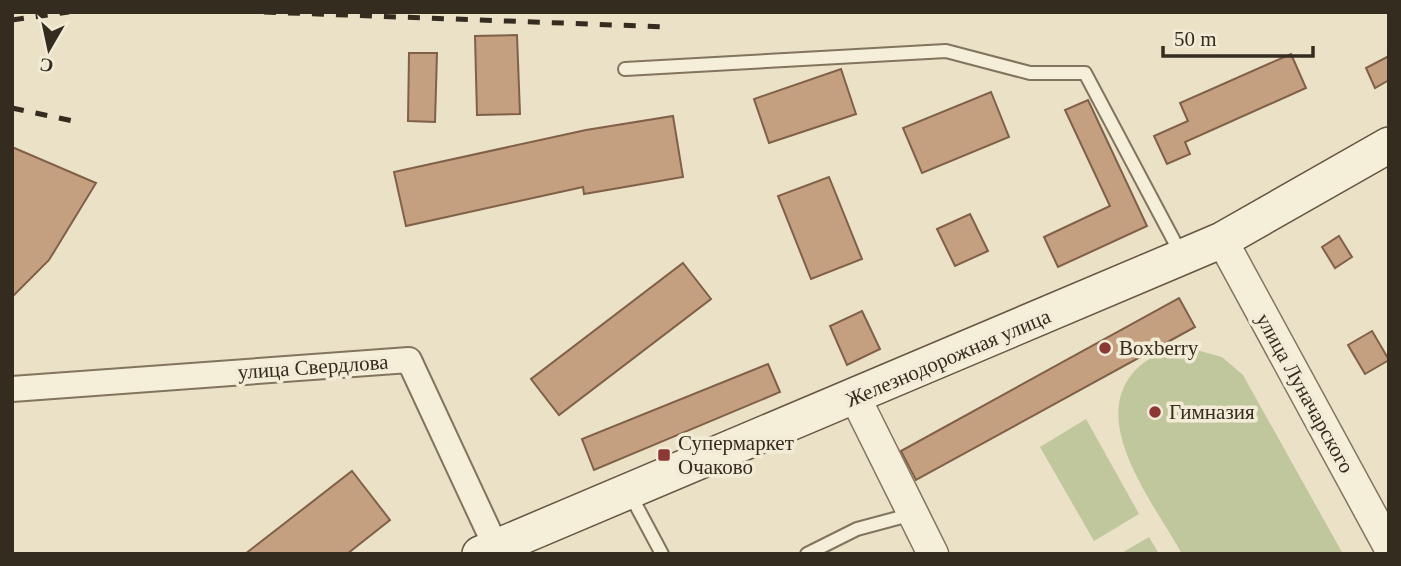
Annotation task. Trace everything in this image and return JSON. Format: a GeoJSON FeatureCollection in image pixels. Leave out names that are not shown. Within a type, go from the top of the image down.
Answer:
{"type":"FeatureCollection","features":[{"type":"Feature","properties":{"kind":"main road","name":"Железнодорожная улица"},"geometry":{"type":"LineString","coordinates":[[488,550],[849,400],[1222,240],[1389,145]]}},
{"type":"Feature","properties":{"kind":"street","name":"улица Луначарского"},"geometry":{"type":"LineString","coordinates":[[1222,240],[1386,534]]}},
{"type":"Feature","properties":{"kind":"street","name":"улица Свердлова"},"geometry":{"type":"LineString","coordinates":[[12,389],[409,360],[488,550]]}},
{"type":"Feature","properties":{"kind":"street"},"geometry":{"type":"LineString","coordinates":[[849,400],[906,517],[917,554]]}},
{"type":"Feature","properties":{"kind":"street"},"geometry":{"type":"LineString","coordinates":[[906,517],[933,554]]}},
{"type":"Feature","properties":{"kind":"lane"},"geometry":{"type":"LineString","coordinates":[[625,69],[946,51],[1030,73],[1085,73],[1182,257]]}},
{"type":"Feature","properties":{"kind":"lane"},"geometry":{"type":"LineString","coordinates":[[628,491],[662,554]]}},
{"type":"Feature","properties":{"kind":"lane"},"geometry":{"type":"LineString","coordinates":[[807,554],[857,529],[906,517]]}},
{"type":"Feature","properties":{"kind":"green space"},"geometry":{"type":"Polygon","coordinates":[[[1189,348],[1222,357],[1243,375],[1343,554],[1182,554],[1132,466],[1118,417],[1121,395],[1132,374],[1144,362],[1173,350],[1189,348]]]}},
{"type":"Feature","properties":{"kind":"green space"},"geometry":{"type":"Polygon","coordinates":[[[1086,419],[1139,514],[1094,541],[1040,447],[1086,419]]]}},
{"type":"Feature","properties":{"kind":"green space"},"geometry":{"type":"Polygon","coordinates":[[[1149,537],[1159,554],[1120,554],[1149,537]]]}},
{"type":"Feature","properties":{"kind":"building"},"geometry":{"type":"Polygon","coordinates":[[[517,35],[520,114],[477,115],[475,36],[517,35]]]}},
{"type":"Feature","properties":{"kind":"building"},"geometry":{"type":"Polygon","coordinates":[[[409,53],[437,53],[435,122],[408,121],[409,53]]]}},
{"type":"Feature","properties":{"kind":"building"},"geometry":{"type":"Polygon","coordinates":[[[1291,54],[1306,88],[1185,142],[1190,154],[1167,164],[1154,136],[1188,121],[1180,103],[1291,54]]]}},
{"type":"Feature","properties":{"kind":"building"},"geometry":{"type":"Polygon","coordinates":[[[1389,56],[1389,80],[1375,88],[1366,68],[1389,56]]]}},
{"type":"Feature","properties":{"kind":"building"},"geometry":{"type":"Polygon","coordinates":[[[841,69],[856,114],[769,143],[754,99],[841,69]]]}},
{"type":"Feature","properties":{"kind":"building"},"geometry":{"type":"Polygon","coordinates":[[[991,92],[1009,137],[922,173],[903,128],[991,92]]]}},
{"type":"Feature","properties":{"kind":"building"},"geometry":{"type":"Polygon","coordinates":[[[1088,100],[1147,226],[1058,267],[1044,237],[1110,206],[1065,110],[1088,100]]]}},
{"type":"Feature","properties":{"kind":"building"},"geometry":{"type":"Polygon","coordinates":[[[673,116],[683,177],[584,194],[583,187],[406,226],[394,172],[586,130],[673,116]]]}},
{"type":"Feature","properties":{"kind":"building"},"geometry":{"type":"Polygon","coordinates":[[[12,147],[96,183],[49,260],[12,297],[12,147]]]}},
{"type":"Feature","properties":{"kind":"building"},"geometry":{"type":"Polygon","coordinates":[[[829,177],[862,259],[811,279],[778,196],[829,177]]]}},
{"type":"Feature","properties":{"kind":"building"},"geometry":{"type":"Polygon","coordinates":[[[970,214],[988,251],[955,266],[937,229],[970,214]]]}},
{"type":"Feature","properties":{"kind":"building"},"geometry":{"type":"Polygon","coordinates":[[[1339,236],[1352,257],[1335,268],[1322,247],[1339,236]]]}},
{"type":"Feature","properties":{"kind":"building"},"geometry":{"type":"Polygon","coordinates":[[[683,263],[711,299],[559,415],[531,379],[683,263]]]}},
{"type":"Feature","properties":{"kind":"building"},"geometry":{"type":"Polygon","coordinates":[[[1179,298],[1195,327],[916,480],[901,451],[1179,298]]]}},
{"type":"Feature","properties":{"kind":"building"},"geometry":{"type":"Polygon","coordinates":[[[862,311],[880,349],[847,365],[830,326],[862,311]]]}},
{"type":"Feature","properties":{"kind":"building"},"geometry":{"type":"Polygon","coordinates":[[[1372,331],[1389,360],[1365,374],[1348,345],[1372,331]]]}},
{"type":"Feature","properties":{"kind":"building"},"geometry":{"type":"Polygon","coordinates":[[[768,364],[780,392],[594,470],[582,439],[768,364]]]}},
{"type":"Feature","properties":{"kind":"building"},"geometry":{"type":"Polygon","coordinates":[[[352,471],[390,520],[347,554],[245,554],[352,471]]]}},
{"type":"Feature","properties":{"kind":"railway"},"geometry":{"type":"LineString","coordinates":[[12,20],[69,12]]}},
{"type":"Feature","properties":{"kind":"railway"},"geometry":{"type":"LineString","coordinates":[[264,12],[669,27]]}},
{"type":"Feature","properties":{"kind":"railway"},"geometry":{"type":"LineString","coordinates":[[12,108],[78,122]]}},
{"type":"Feature","properties":{"kind":"place","name":"Boxberry"},"geometry":{"type":"Point","coordinates":[1105,348]}},
{"type":"Feature","properties":{"kind":"place","name":"Гимназия"},"geometry":{"type":"Point","coordinates":[1155,412]}},
{"type":"Feature","properties":{"kind":"place","name":"Супермаркет Очаково"},"geometry":{"type":"Point","coordinates":[664,455]}}]}
